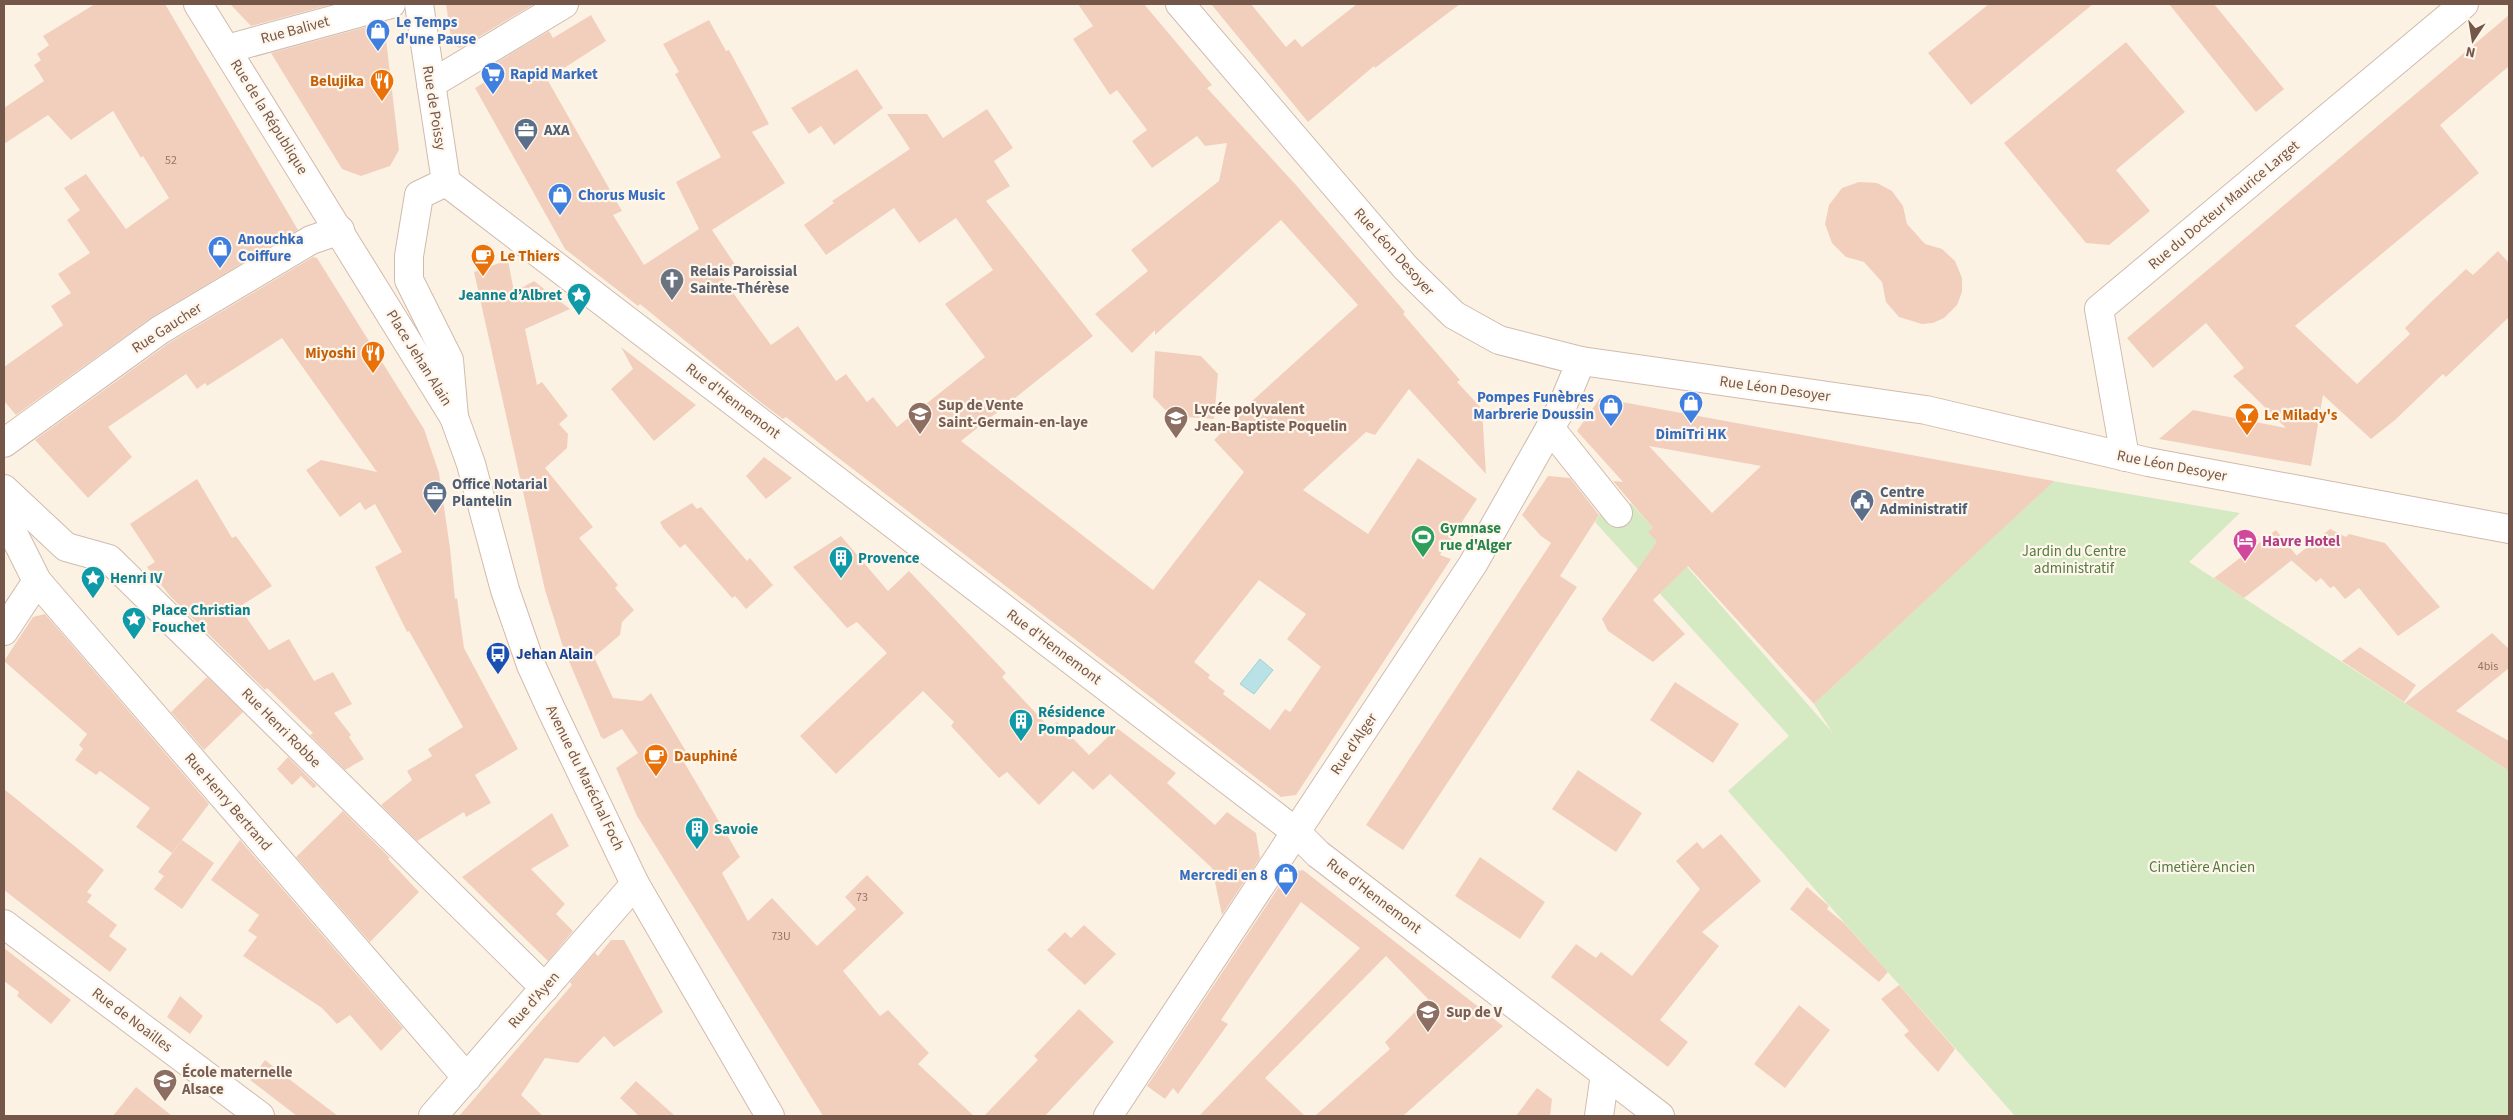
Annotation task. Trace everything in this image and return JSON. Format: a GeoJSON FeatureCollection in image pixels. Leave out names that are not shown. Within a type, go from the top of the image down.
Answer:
{"type":"FeatureCollection","features":[{"type":"Feature","properties":{"kind":"street","name":"Rue de la République"},"geometry":{"type":"LineString","coordinates":[[198,4],[340,230]]}},
{"type":"Feature","properties":{"kind":"street","name":"Rue Balivet"},"geometry":{"type":"LineString","coordinates":[[227,49],[391,4]]}},
{"type":"Feature","properties":{"kind":"street","name":"Rue de Poissy"},"geometry":{"type":"LineString","coordinates":[[418,4],[446,182]]}},
{"type":"Feature","properties":{"kind":"street"},"geometry":{"type":"LineString","coordinates":[[431,84],[564,4]]}},
{"type":"Feature","properties":{"kind":"street","name":"Rue Léon Desoyer"},"geometry":{"type":"LineString","coordinates":[[1180,4],[1405,267],[1454,315],[1499,340],[1581,361],[1926,410],[2125,458],[2509,529]]}},
{"type":"Feature","properties":{"kind":"street","name":"Rue du Docteur Maurice Larget"},"geometry":{"type":"LineString","coordinates":[[2125,458],[2099,308],[2464,4]]}},
{"type":"Feature","properties":{"kind":"street","name":"Place Jehan Alain"},"geometry":{"type":"LineString","coordinates":[[446,182],[419,195],[409,256],[409,280],[449,360],[454,416]]}},
{"type":"Feature","properties":{"kind":"street","name":"Rue d'Hennemont"},"geometry":{"type":"LineString","coordinates":[[446,182],[1296,832],[1318,854],[1660,1116]]}},
{"type":"Feature","properties":{"kind":"street","name":"Place Jehan Alain"},"geometry":{"type":"LineString","coordinates":[[340,230],[454,416]]}},
{"type":"Feature","properties":{"kind":"street","name":"Rue Gaucher"},"geometry":{"type":"LineString","coordinates":[[4,443],[160,330],[311,240],[340,230]]}},
{"type":"Feature","properties":{"kind":"street","name":"Rue d'Alger"},"geometry":{"type":"LineString","coordinates":[[1108,1116],[1473,564],[1572,388],[1581,361]]}},
{"type":"Feature","properties":{"kind":"street","name":"Avenue du Maréchal Foch"},"geometry":{"type":"LineString","coordinates":[[454,416],[471,464],[505,590],[531,665],[636,884],[770,1116]]}},
{"type":"Feature","properties":{"kind":"street"},"geometry":{"type":"LineString","coordinates":[[1550,428],[1618,513]]}},
{"type":"Feature","properties":{"kind":"street","name":"Rue Henri Robbe"},"geometry":{"type":"LineString","coordinates":[[4,489],[66,547],[109,559],[545,988]]}},
{"type":"Feature","properties":{"kind":"street","name":"Rue Henry Bertrand"},"geometry":{"type":"LineString","coordinates":[[4,515],[37,581],[467,1078]]}},
{"type":"Feature","properties":{"kind":"street"},"geometry":{"type":"LineString","coordinates":[[4,630],[37,581]]}},
{"type":"Feature","properties":{"kind":"street","name":"Rue d'Ayen"},"geometry":{"type":"LineString","coordinates":[[433,1116],[636,884]]}},
{"type":"Feature","properties":{"kind":"street","name":"Rue de Noailles"},"geometry":{"type":"LineString","coordinates":[[4,924],[260,1116]]}},
{"type":"Feature","properties":{"kind":"street"},"geometry":{"type":"LineString","coordinates":[[1599,1116],[1605,1074]]}},
{"type":"Feature","properties":{"kind":"green space","name":"Cimetière Ancien"},"geometry":{"type":"Polygon","coordinates":[[[2053,481],[2240,513],[2189,562],[2509,771],[2509,1116],[2015,1116],[1728,791],[1789,736],[1595,522],[1600,514],[1607,521],[1631,503],[1832,732],[1814,704],[2053,481]]]}},
{"type":"Feature","properties":{"kind":"water"},"geometry":{"type":"Polygon","coordinates":[[[1260,659],[1273,670],[1254,694],[1240,684],[1260,659]]]}},
{"type":"Feature","properties":{"kind":"building"},"geometry":{"type":"Polygon","coordinates":[[[95,4],[165,4],[298,230],[152,317],[16,415],[4,401],[4,367],[63,325],[51,306],[71,293],[58,274],[90,253],[67,220],[80,210],[64,188],[86,174],[126,229],[169,198],[143,156],[141,158],[113,111],[71,140],[48,115],[4,144],[4,108],[44,81],[34,65],[41,60],[37,54],[49,45],[43,36],[95,4]]]}},
{"type":"Feature","properties":{"kind":"building"},"geometry":{"type":"Polygon","coordinates":[[[230,4],[333,4],[251,26],[230,4]]]}},
{"type":"Feature","properties":{"kind":"building"},"geometry":{"type":"Polygon","coordinates":[[[446,4],[534,4],[460,48],[452,45],[446,4]]]}},
{"type":"Feature","properties":{"kind":"building"},"geometry":{"type":"Polygon","coordinates":[[[1078,4],[1144,4],[1212,85],[1207,88],[1296,185],[1405,312],[1403,314],[1460,380],[1457,382],[1482,409],[1486,474],[1409,389],[1375,435],[1366,432],[1303,490],[1368,534],[1418,458],[1477,499],[1440,555],[1451,559],[1296,795],[1281,797],[786,417],[783,419],[759,401],[640,304],[638,306],[565,249],[475,88],[505,69],[494,64],[549,31],[553,38],[591,15],[606,41],[547,79],[622,211],[613,215],[644,265],[699,229],[676,182],[721,157],[675,74],[679,72],[663,44],[709,20],[726,51],[729,50],[769,124],[752,132],[785,183],[712,230],[738,269],[723,279],[771,345],[798,326],[836,381],[846,374],[867,402],[873,397],[897,427],[985,357],[945,304],[993,270],[956,218],[919,243],[894,208],[826,255],[804,225],[834,203],[832,201],[910,149],[887,114],[927,114],[943,138],[987,109],[1013,148],[994,161],[1010,186],[986,201],[1093,336],[961,441],[1153,590],[1244,472],[1214,440],[1233,421],[1230,421],[1358,305],[1281,220],[1155,335],[1155,330],[1132,353],[1095,314],[1148,271],[1131,250],[1219,181],[1227,143],[1205,146],[1197,136],[1152,168],[1132,141],[1147,130],[1117,90],[1110,95],[1073,39],[1093,26],[1078,4]],[[1259,580],[1194,662],[1210,675],[1208,678],[1225,691],[1223,694],[1270,730],[1285,709],[1290,712],[1321,667],[1287,639],[1306,614],[1259,580]]]}},
{"type":"Feature","properties":{"kind":"building"},"geometry":{"type":"Polygon","coordinates":[[[1211,4],[1251,4],[1286,47],[1295,39],[1302,47],[1357,4],[1460,4],[1375,68],[1374,66],[1308,122],[1211,4]]]}},
{"type":"Feature","properties":{"kind":"building"},"geometry":{"type":"Polygon","coordinates":[[[1989,4],[2093,4],[1971,105],[1928,53],[1989,4]]]}},
{"type":"Feature","properties":{"kind":"building"},"geometry":{"type":"Polygon","coordinates":[[[2169,4],[2214,4],[2284,89],[2256,112],[2169,4]]]}},
{"type":"Feature","properties":{"kind":"building"},"geometry":{"type":"Polygon","coordinates":[[[2509,15],[2509,66],[2440,125],[2479,173],[2295,326],[2357,384],[2410,334],[2405,328],[2466,269],[2473,275],[2498,251],[2509,263],[2509,317],[2446,377],[2443,374],[2395,420],[2371,439],[2323,395],[2311,466],[2159,439],[2193,410],[2286,428],[2233,376],[2244,368],[2206,323],[2153,368],[2127,338],[2509,15]]]}},
{"type":"Feature","properties":{"kind":"building"},"geometry":{"type":"Polygon","coordinates":[[[384,22],[399,150],[390,166],[361,176],[342,169],[271,53],[384,22]]]}},
{"type":"Feature","properties":{"kind":"building"},"geometry":{"type":"Polygon","coordinates":[[[2126,42],[2185,112],[2116,170],[2150,211],[2109,245],[2086,243],[2004,143],[2126,42]]]}},
{"type":"Feature","properties":{"kind":"building"},"geometry":{"type":"Polygon","coordinates":[[[857,69],[883,108],[834,145],[821,126],[809,134],[791,108],[857,69]]]}},
{"type":"Feature","properties":{"kind":"building"},"geometry":{"type":"Polygon","coordinates":[[[1859,182],[1877,183],[1892,191],[1903,206],[1907,224],[1925,244],[1942,249],[1955,261],[1962,278],[1962,292],[1957,305],[1944,318],[1933,323],[1922,324],[1899,317],[1886,302],[1882,282],[1864,262],[1846,257],[1832,243],[1825,224],[1829,205],[1842,188],[1859,182]]]}},
{"type":"Feature","properties":{"kind":"building"},"geometry":{"type":"Polygon","coordinates":[[[313,257],[317,258],[424,429],[439,473],[455,599],[457,598],[464,648],[518,749],[475,775],[491,803],[466,817],[464,812],[417,841],[381,805],[412,780],[407,771],[432,756],[428,749],[463,727],[409,631],[407,632],[375,567],[402,552],[375,504],[365,510],[360,502],[340,517],[306,470],[321,460],[377,472],[282,338],[207,386],[205,383],[197,389],[186,374],[108,427],[132,457],[88,498],[35,440],[169,343],[313,257]]]}},
{"type":"Feature","properties":{"kind":"building"},"geometry":{"type":"Polygon","coordinates":[[[508,260],[514,292],[534,281],[570,309],[525,329],[537,385],[542,382],[568,416],[559,424],[568,434],[567,448],[545,468],[593,527],[579,538],[618,585],[615,588],[634,610],[622,622],[620,635],[594,657],[613,698],[642,701],[651,693],[687,753],[681,757],[740,857],[722,873],[748,921],[772,898],[817,946],[856,909],[845,897],[867,875],[904,913],[843,971],[880,1016],[888,1010],[929,1053],[918,1064],[974,1116],[823,1116],[637,816],[616,768],[638,753],[622,729],[604,739],[601,737],[563,647],[545,590],[474,272],[508,260]]]}},
{"type":"Feature","properties":{"kind":"building"},"geometry":{"type":"Polygon","coordinates":[[[621,347],[696,405],[654,441],[611,389],[633,369],[621,347]]]}},
{"type":"Feature","properties":{"kind":"building"},"geometry":{"type":"Polygon","coordinates":[[[1155,351],[1201,356],[1218,374],[1214,419],[1171,416],[1153,397],[1155,351]]]}},
{"type":"Feature","properties":{"kind":"building","name":"Centre Administratif"},"geometry":{"type":"Polygon","coordinates":[[[1600,398],[2054,481],[1814,704],[1688,566],[1653,600],[1685,634],[1653,662],[1608,631],[1602,619],[1657,542],[1648,532],[1653,528],[1613,481],[1623,482],[1577,431],[1600,398]],[[1649,446],[1712,513],[1761,466],[1649,446]]]}},
{"type":"Feature","properties":{"kind":"building"},"geometry":{"type":"Polygon","coordinates":[[[764,457],[792,478],[766,499],[746,476],[764,457]]]}},
{"type":"Feature","properties":{"kind":"building"},"geometry":{"type":"Polygon","coordinates":[[[1548,476],[1570,478],[1599,515],[1560,576],[1577,587],[1403,850],[1366,825],[1551,543],[1541,536],[1522,515],[1548,476]]]}},
{"type":"Feature","properties":{"kind":"building"},"geometry":{"type":"Polygon","coordinates":[[[197,479],[232,538],[236,536],[272,586],[239,607],[269,650],[289,639],[314,681],[333,672],[352,704],[334,713],[351,735],[349,737],[364,759],[345,770],[310,735],[313,733],[267,688],[265,690],[170,596],[147,567],[155,562],[130,524],[197,479]]]}},
{"type":"Feature","properties":{"kind":"building"},"geometry":{"type":"Polygon","coordinates":[[[692,503],[697,509],[701,507],[747,561],[750,558],[773,585],[746,609],[735,596],[732,598],[685,544],[680,548],[663,528],[660,522],[692,503]]]}},
{"type":"Feature","properties":{"kind":"building"},"geometry":{"type":"Polygon","coordinates":[[[2330,529],[2346,537],[2349,534],[2385,543],[2440,607],[2398,636],[2359,588],[2345,599],[2334,586],[2330,588],[2321,578],[2316,582],[2291,560],[2330,529]]]}},
{"type":"Feature","properties":{"kind":"building","name":"Havre Hotel"},"geometry":{"type":"Polygon","coordinates":[[[2276,530],[2297,556],[2244,598],[2214,578],[2276,530]]]}},
{"type":"Feature","properties":{"kind":"building"},"geometry":{"type":"Polygon","coordinates":[[[841,536],[888,591],[909,571],[1006,673],[1002,677],[1050,728],[1057,722],[1089,755],[1117,728],[1176,773],[1167,783],[1215,825],[1227,812],[1256,833],[1260,858],[1222,915],[1212,868],[1110,774],[1093,790],[1073,771],[1039,805],[1007,772],[999,778],[951,726],[954,722],[923,691],[836,774],[800,736],[887,653],[857,622],[847,628],[793,567],[841,536]]]}},
{"type":"Feature","properties":{"kind":"building"},"geometry":{"type":"Polygon","coordinates":[[[45,614],[209,804],[172,853],[136,827],[150,808],[100,771],[96,775],[75,760],[83,749],[79,745],[87,734],[4,661],[33,617],[45,614]]]}},
{"type":"Feature","properties":{"kind":"building"},"geometry":{"type":"Polygon","coordinates":[[[2492,633],[2509,649],[2509,668],[2456,711],[2509,741],[2509,771],[2405,703],[2492,633]]]}},
{"type":"Feature","properties":{"kind":"building"},"geometry":{"type":"Polygon","coordinates":[[[2360,647],[2416,685],[2404,702],[2342,661],[2360,647]]]}},
{"type":"Feature","properties":{"kind":"building"},"geometry":{"type":"Polygon","coordinates":[[[207,677],[243,712],[204,750],[171,712],[207,677]]]}},
{"type":"Feature","properties":{"kind":"building"},"geometry":{"type":"Polygon","coordinates":[[[1675,682],[1739,724],[1713,763],[1650,720],[1675,682]]]}},
{"type":"Feature","properties":{"kind":"building"},"geometry":{"type":"Polygon","coordinates":[[[288,757],[317,786],[313,788],[301,776],[292,785],[277,769],[288,757]]]}},
{"type":"Feature","properties":{"kind":"building"},"geometry":{"type":"Polygon","coordinates":[[[1578,770],[1642,813],[1616,852],[1552,809],[1578,770]]]}},
{"type":"Feature","properties":{"kind":"building"},"geometry":{"type":"Polygon","coordinates":[[[4,789],[104,870],[87,892],[92,895],[87,902],[117,925],[109,936],[127,949],[110,972],[4,890],[4,789]]]}},
{"type":"Feature","properties":{"kind":"building"},"geometry":{"type":"Polygon","coordinates":[[[343,811],[390,858],[388,859],[419,892],[370,942],[296,857],[343,811]]]}},
{"type":"Feature","properties":{"kind":"building"},"geometry":{"type":"Polygon","coordinates":[[[552,813],[569,846],[531,869],[565,904],[556,914],[573,931],[548,961],[462,877],[552,813]]]}},
{"type":"Feature","properties":{"kind":"building"},"geometry":{"type":"Polygon","coordinates":[[[1721,834],[1761,881],[1702,932],[1719,946],[1660,1020],[1688,1042],[1668,1067],[1551,977],[1576,944],[1596,958],[1601,952],[1632,976],[1700,889],[1676,861],[1697,842],[1703,849],[1721,834]]]}},
{"type":"Feature","properties":{"kind":"building"},"geometry":{"type":"Polygon","coordinates":[[[182,840],[214,863],[182,909],[154,889],[164,876],[158,872],[182,840]]]}},
{"type":"Feature","properties":{"kind":"building"},"geometry":{"type":"Polygon","coordinates":[[[240,840],[403,1028],[381,1051],[350,1015],[337,1024],[322,1008],[243,956],[257,937],[248,931],[259,915],[211,880],[240,840]]]}},
{"type":"Feature","properties":{"kind":"building"},"geometry":{"type":"Polygon","coordinates":[[[1480,857],[1545,902],[1520,939],[1455,896],[1480,857]]]}},
{"type":"Feature","properties":{"kind":"building"},"geometry":{"type":"Polygon","coordinates":[[[1303,870],[1503,1026],[1403,1116],[1315,1116],[1390,1049],[1385,1042],[1428,999],[1386,956],[1265,1078],[1305,1116],[1199,1116],[1360,948],[1301,902],[1221,1020],[1228,1024],[1178,1094],[1173,1088],[1165,1099],[1147,1086],[1288,873],[1303,870]]]}},
{"type":"Feature","properties":{"kind":"building"},"geometry":{"type":"Polygon","coordinates":[[[1807,887],[1829,906],[1827,909],[1844,923],[1888,972],[1879,982],[1790,909],[1807,887]]]}},
{"type":"Feature","properties":{"kind":"building"},"geometry":{"type":"Polygon","coordinates":[[[1084,925],[1116,954],[1085,985],[1047,950],[1065,932],[1071,938],[1084,925]]]}},
{"type":"Feature","properties":{"kind":"building"},"geometry":{"type":"Polygon","coordinates":[[[611,940],[624,940],[663,1012],[614,1047],[604,1036],[578,1063],[545,1058],[521,1095],[543,1116],[459,1116],[572,985],[570,982],[595,953],[598,956],[611,940]]]}},
{"type":"Feature","properties":{"kind":"building"},"geometry":{"type":"Polygon","coordinates":[[[4,948],[71,1000],[51,1024],[17,996],[19,992],[4,981],[4,948]]]}},
{"type":"Feature","properties":{"kind":"building"},"geometry":{"type":"Polygon","coordinates":[[[1899,985],[1955,1049],[1938,1072],[1904,1035],[1909,1031],[1881,999],[1899,985]]]}},
{"type":"Feature","properties":{"kind":"building"},"geometry":{"type":"Polygon","coordinates":[[[180,996],[203,1016],[190,1034],[167,1017],[180,996]]]}},
{"type":"Feature","properties":{"kind":"building"},"geometry":{"type":"Polygon","coordinates":[[[1799,1005],[1830,1030],[1785,1088],[1754,1064],[1799,1005]]]}},
{"type":"Feature","properties":{"kind":"building"},"geometry":{"type":"Polygon","coordinates":[[[1079,1009],[1114,1042],[1045,1116],[984,1116],[1038,1060],[1034,1056],[1079,1009]]]}},
{"type":"Feature","properties":{"kind":"building"},"geometry":{"type":"Polygon","coordinates":[[[265,1060],[338,1116],[297,1116],[250,1080],[265,1060]]]}},
{"type":"Feature","properties":{"kind":"building"},"geometry":{"type":"Polygon","coordinates":[[[636,1081],[675,1116],[639,1116],[620,1098],[636,1081]]]}},
{"type":"Feature","properties":{"kind":"building"},"geometry":{"type":"Polygon","coordinates":[[[136,1087],[172,1116],[113,1116],[136,1087]]]}},
{"type":"Feature","properties":{"kind":"building"},"geometry":{"type":"Polygon","coordinates":[[[1537,1088],[1552,1099],[1550,1116],[1516,1116],[1537,1088]]]}},
{"type":"Feature","properties":{"kind":"place","name":"Le Temps d'une Pause"},"geometry":{"type":"Point","coordinates":[378,52]}},
{"type":"Feature","properties":{"kind":"place","name":"Rapid Market"},"geometry":{"type":"Point","coordinates":[493,95]}},
{"type":"Feature","properties":{"kind":"place","name":"Belujika"},"geometry":{"type":"Point","coordinates":[382,102]}},
{"type":"Feature","properties":{"kind":"place","name":"AXA"},"geometry":{"type":"Point","coordinates":[526,151]}},
{"type":"Feature","properties":{"kind":"place","name":"Chorus Music"},"geometry":{"type":"Point","coordinates":[560,216]}},
{"type":"Feature","properties":{"kind":"place","name":"Anouchka Coiffure"},"geometry":{"type":"Point","coordinates":[220,269]}},
{"type":"Feature","properties":{"kind":"place","name":"Le Thiers"},"geometry":{"type":"Point","coordinates":[483,277]}},
{"type":"Feature","properties":{"kind":"place","name":"Relais Paroissial Sainte-Thérèse"},"geometry":{"type":"Point","coordinates":[672,301]}},
{"type":"Feature","properties":{"kind":"place","name":"Jeanne d’Albret"},"geometry":{"type":"Point","coordinates":[579,316]}},
{"type":"Feature","properties":{"kind":"place","name":"Miyoshi"},"geometry":{"type":"Point","coordinates":[373,374]}},
{"type":"Feature","properties":{"kind":"place","name":"DimiTri HK"},"geometry":{"type":"Point","coordinates":[1691,424]}},
{"type":"Feature","properties":{"kind":"place","name":"Pompes Funèbres Marbrerie Doussin"},"geometry":{"type":"Point","coordinates":[1611,427]}},
{"type":"Feature","properties":{"kind":"place","name":"Sup de Vente Saint-Germain-en-laye"},"geometry":{"type":"Point","coordinates":[920,435]}},
{"type":"Feature","properties":{"kind":"place","name":"Le Milady's"},"geometry":{"type":"Point","coordinates":[2247,436]}},
{"type":"Feature","properties":{"kind":"place","name":"Lycée polyvalent Jean-Baptiste Poquelin"},"geometry":{"type":"Point","coordinates":[1176,439]}},
{"type":"Feature","properties":{"kind":"place","name":"Office Notarial Plantelin"},"geometry":{"type":"Point","coordinates":[435,514]}},
{"type":"Feature","properties":{"kind":"place","name":"Centre Administratif"},"geometry":{"type":"Point","coordinates":[1862,522]}},
{"type":"Feature","properties":{"kind":"place","name":"Gymnase rue d'Alger"},"geometry":{"type":"Point","coordinates":[1423,558]}},
{"type":"Feature","properties":{"kind":"place","name":"Havre Hotel"},"geometry":{"type":"Point","coordinates":[2245,562]}},
{"type":"Feature","properties":{"kind":"place","name":"Provence"},"geometry":{"type":"Point","coordinates":[841,579]}},
{"type":"Feature","properties":{"kind":"place","name":"Henri IV"},"geometry":{"type":"Point","coordinates":[93,599]}},
{"type":"Feature","properties":{"kind":"place","name":"Place Christian Fouchet"},"geometry":{"type":"Point","coordinates":[134,640]}},
{"type":"Feature","properties":{"kind":"place","name":"Jehan Alain"},"geometry":{"type":"Point","coordinates":[498,675]}},
{"type":"Feature","properties":{"kind":"place","name":"Résidence Pompadour"},"geometry":{"type":"Point","coordinates":[1021,742]}},
{"type":"Feature","properties":{"kind":"place","name":"Dauphiné"},"geometry":{"type":"Point","coordinates":[656,777]}},
{"type":"Feature","properties":{"kind":"place","name":"Savoie"},"geometry":{"type":"Point","coordinates":[697,850]}},
{"type":"Feature","properties":{"kind":"place","name":"Mercredi en 8"},"geometry":{"type":"Point","coordinates":[1286,896]}},
{"type":"Feature","properties":{"kind":"place","name":"Sup de V"},"geometry":{"type":"Point","coordinates":[1428,1033]}},
{"type":"Feature","properties":{"kind":"place","name":"École maternelle Alsace"},"geometry":{"type":"Point","coordinates":[165,1102]}},
{"type":"Feature","properties":{"kind":"park label","name":"Jardin du Centre administratif"},"geometry":{"type":"Point","coordinates":[2074,560]}}]}
